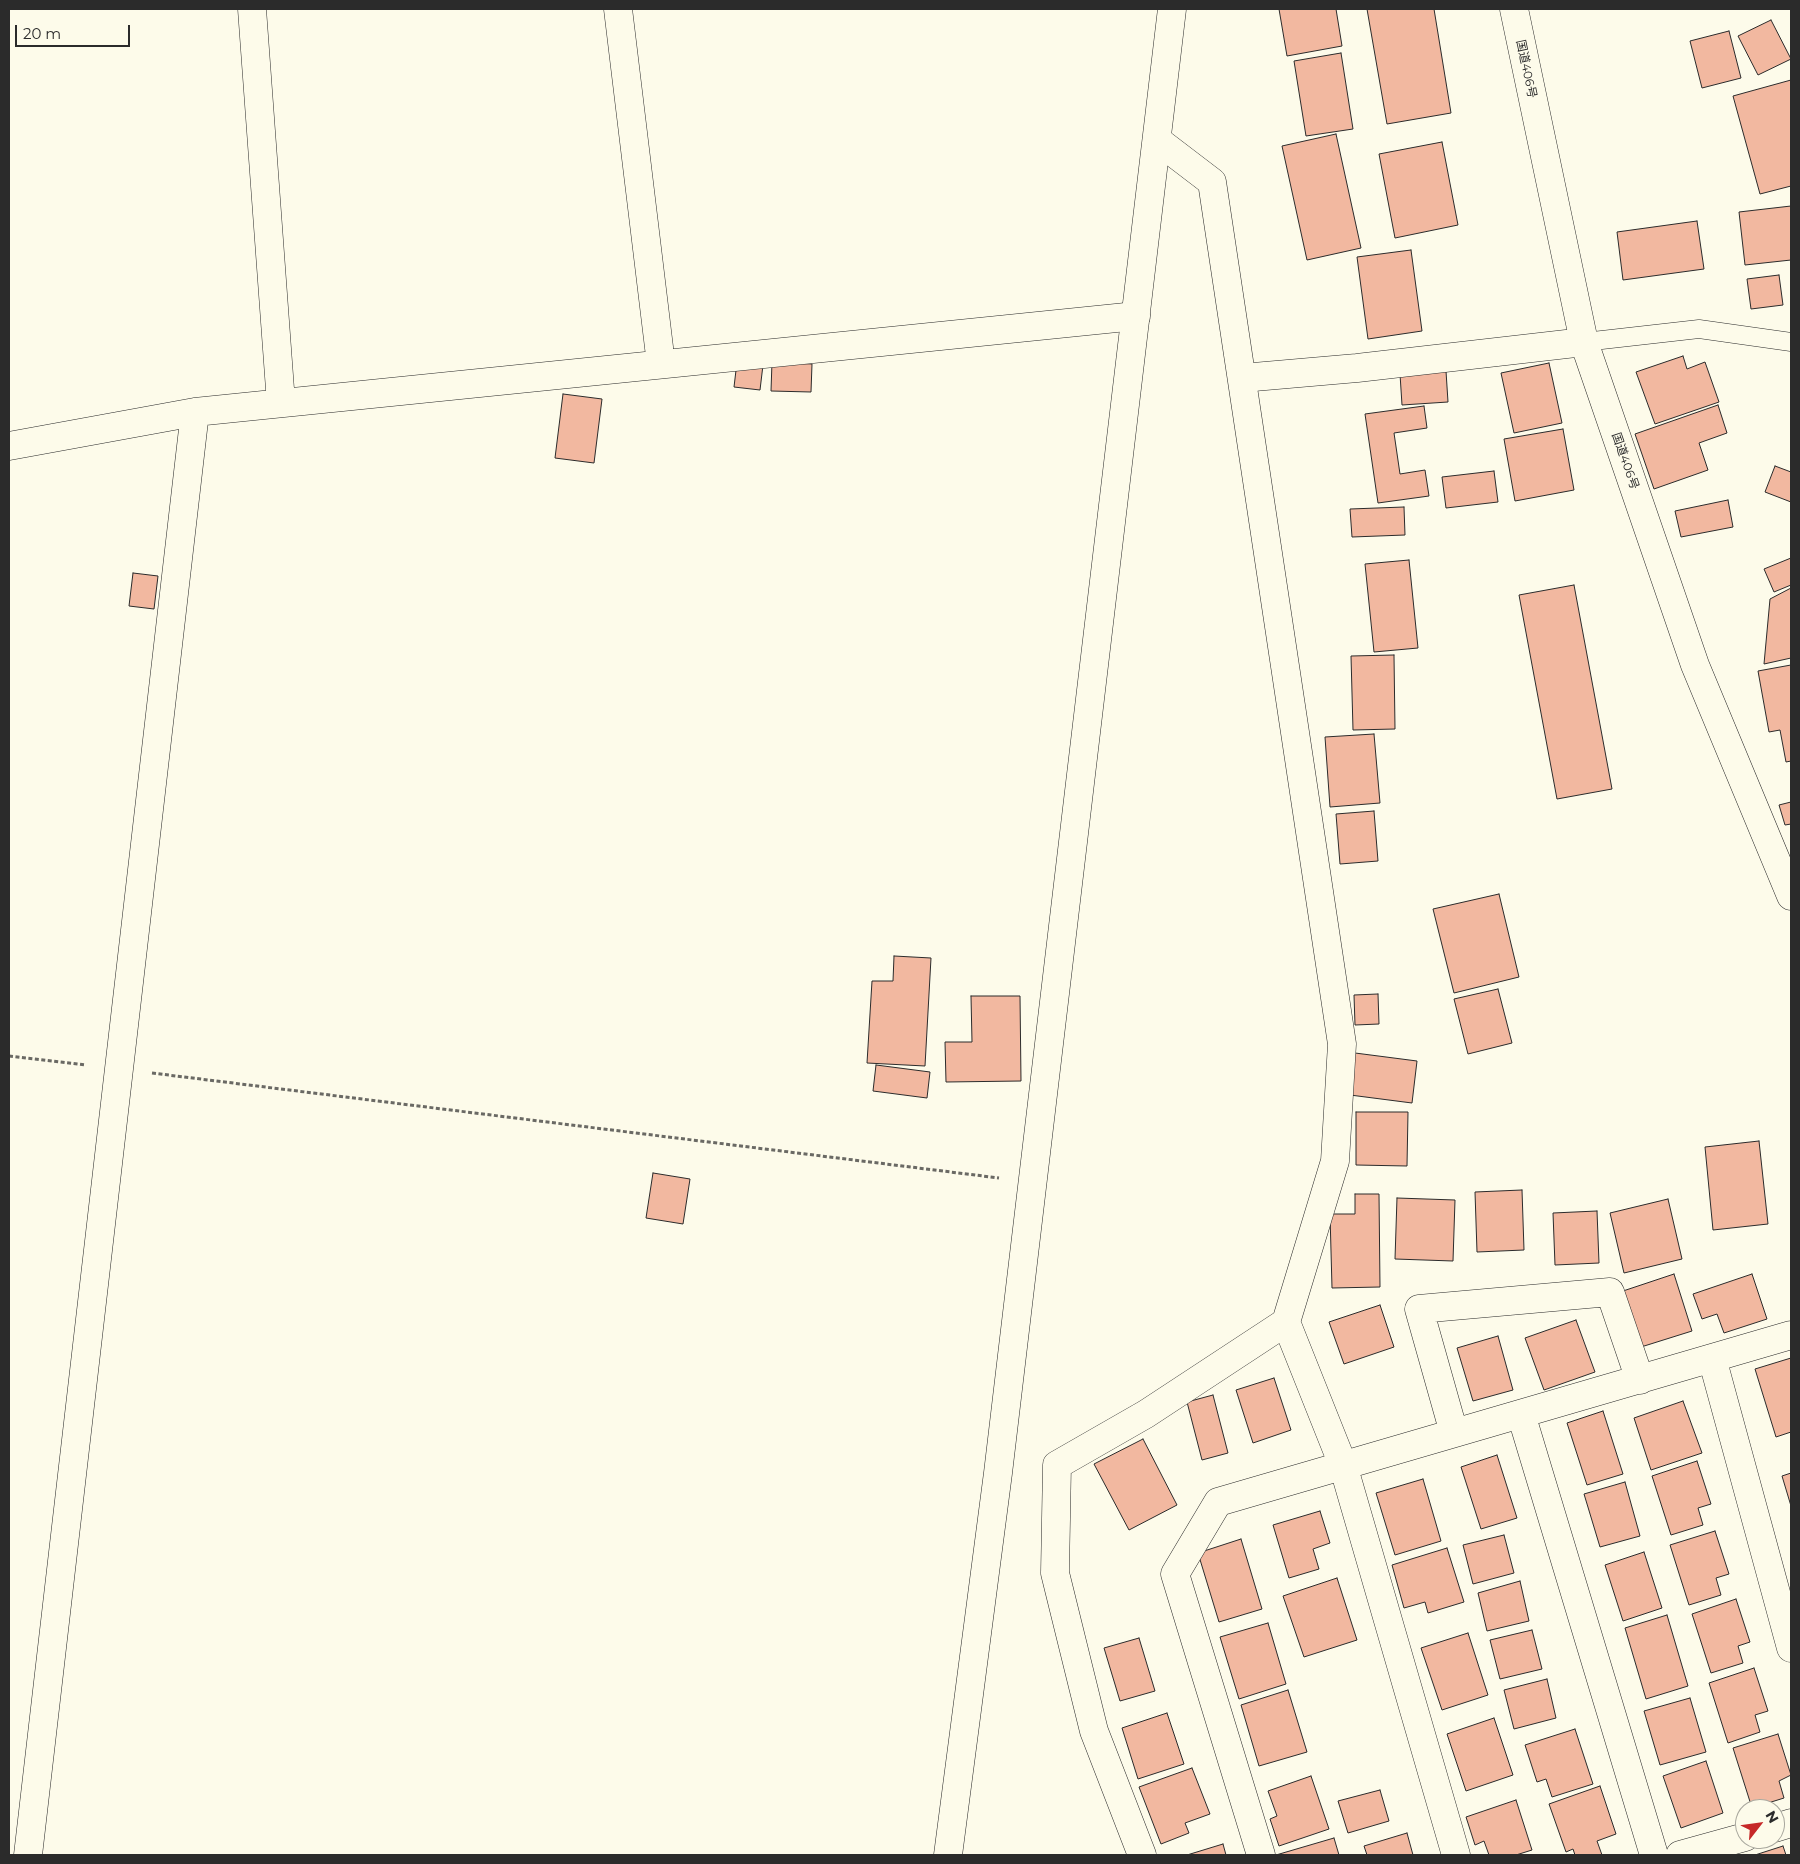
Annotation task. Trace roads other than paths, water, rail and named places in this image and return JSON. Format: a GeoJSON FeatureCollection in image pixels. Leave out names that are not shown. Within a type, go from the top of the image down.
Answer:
{"type":"FeatureCollection","features":[{"type":"Feature","properties":{"kind":"main road"},"geometry":{"type":"LineString","coordinates":[[252,9],[282,403]]}},
{"type":"Feature","properties":{"kind":"main road"},"geometry":{"type":"LineString","coordinates":[[618,9],[661,364]]}},
{"type":"Feature","properties":{"kind":"main road"},"geometry":{"type":"LineString","coordinates":[[948,1855],[998,1472],[1172,9]]}},
{"type":"Feature","properties":{"kind":"main road","name":"国道406号"},"geometry":{"type":"LineString","coordinates":[[1514,9],[1584,342],[1695,665],[1791,896]]}},
{"type":"Feature","properties":{"kind":"main road"},"geometry":{"type":"LineString","coordinates":[[1157,140],[1212,182],[1342,1044],[1335,1161],[1286,1322],[1343,1465],[1456,1855]]}},
{"type":"Feature","properties":{"kind":"main road"},"geometry":{"type":"LineString","coordinates":[[9,446],[195,412],[1136,316]]}},
{"type":"Feature","properties":{"kind":"main road"},"geometry":{"type":"LineString","coordinates":[[1242,378],[1357,368],[1584,342]]}},
{"type":"Feature","properties":{"kind":"main road"},"geometry":{"type":"LineString","coordinates":[[28,1855],[195,412]]}},
{"type":"Feature","properties":{"kind":"main road"},"geometry":{"type":"LineString","coordinates":[[1454,1433],[1419,1309],[1610,1292],[1640,1380]]}},
{"type":"Feature","properties":{"kind":"main road"},"geometry":{"type":"LineString","coordinates":[[1142,1855],[1094,1731],[1055,1573],[1057,1465],[1146,1414],[1286,1322]]}},
{"type":"Feature","properties":{"kind":"main road"},"geometry":{"type":"LineString","coordinates":[[1261,1855],[1175,1574],[1218,1502],[1791,1335]]}},
{"type":"Feature","properties":{"kind":"main road"},"geometry":{"type":"LineString","coordinates":[[1712,1358],[1791,1648]]}},
{"type":"Feature","properties":{"kind":"main road"},"geometry":{"type":"LineString","coordinates":[[1521,1414],[1654,1855]]}},
{"type":"Feature","properties":{"kind":"main road"},"geometry":{"type":"LineString","coordinates":[[1680,1855],[1735,1840]]}},
{"type":"Feature","properties":{"kind":"lane"},"geometry":{"type":"LineString","coordinates":[[1584,342],[1699,329],[1791,342]]}}]}
